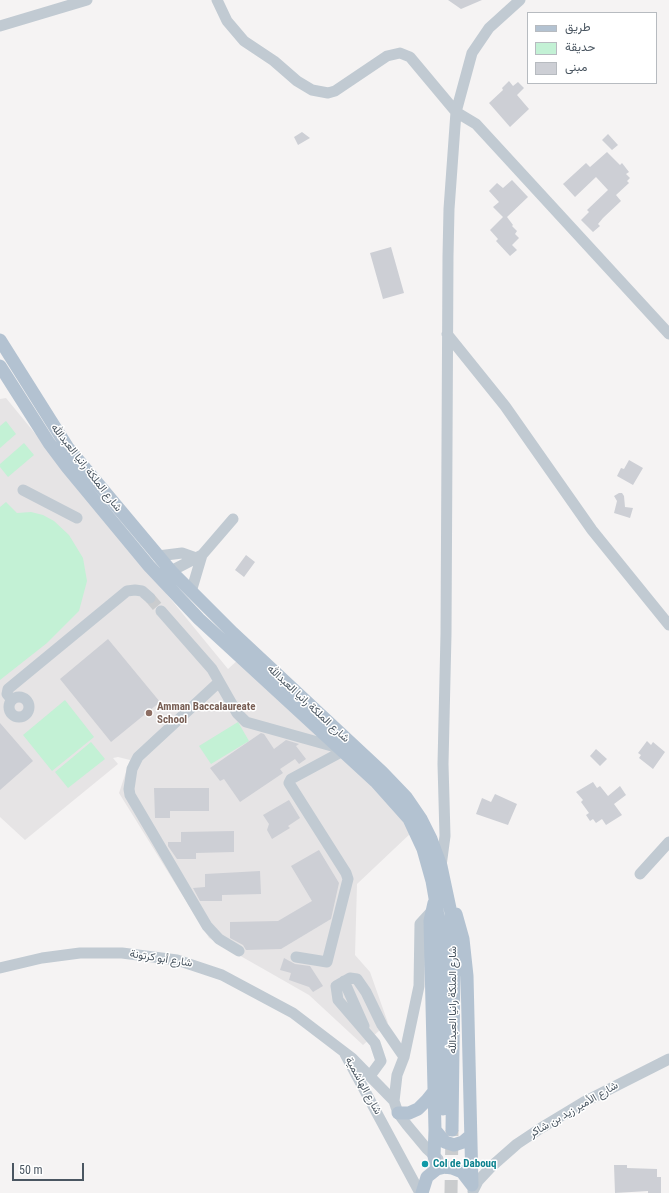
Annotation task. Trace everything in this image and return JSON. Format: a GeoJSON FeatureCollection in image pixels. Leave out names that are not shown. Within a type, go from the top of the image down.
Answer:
{"type":"FeatureCollection","features":[{"type":"Feature","properties":{"kind":"main road","name":"شارع الملكة رانيا العبدالله"},"geometry":{"type":"LineString","coordinates":[[0,340],[68,448],[171,571],[292,690],[394,783],[416,810],[431,839],[441,866],[451,913],[454,970],[444,1131]]}},
{"type":"Feature","properties":{"kind":"main road","name":"شارع الملكة رانيا العبدالله"},"geometry":{"type":"LineString","coordinates":[[0,366],[49,443],[67,468],[149,566],[203,623],[388,794],[409,818],[423,849],[443,956],[444,1131]]}},
{"type":"Feature","properties":{"kind":"main road"},"geometry":{"type":"LineString","coordinates":[[447,890],[463,939],[468,976],[472,1190]]}},
{"type":"Feature","properties":{"kind":"main road"},"geometry":{"type":"LineString","coordinates":[[433,906],[432,998],[435,1090],[445,1142],[454,1145],[463,1142],[470,1136]]}},
{"type":"Feature","properties":{"kind":"main road"},"geometry":{"type":"LineString","coordinates":[[396,1107],[409,1113],[418,1109],[435,1090]]}},
{"type":"Feature","properties":{"kind":"main road"},"geometry":{"type":"LineString","coordinates":[[421,1193],[427,1178],[436,1163],[444,1131]]}},
{"type":"Feature","properties":{"kind":"main road"},"geometry":{"type":"LineString","coordinates":[[436,1163],[462,1172],[472,1190]]}},
{"type":"Feature","properties":{"kind":"street"},"geometry":{"type":"LineString","coordinates":[[0,26],[87,0]]}},
{"type":"Feature","properties":{"kind":"street"},"geometry":{"type":"LineString","coordinates":[[216,0],[227,21],[244,40],[308,89],[320,93],[335,91],[387,56],[400,53],[410,57],[456,112],[476,124],[669,334]]}},
{"type":"Feature","properties":{"kind":"street"},"geometry":{"type":"LineString","coordinates":[[441,866],[445,836],[443,764],[446,618],[449,209],[456,112],[472,53],[489,28],[520,0]]}},
{"type":"Feature","properties":{"kind":"street"},"geometry":{"type":"LineString","coordinates":[[447,334],[505,406],[592,530],[669,625]]}},
{"type":"Feature","properties":{"kind":"street"},"geometry":{"type":"LineString","coordinates":[[22,490],[77,518]]}},
{"type":"Feature","properties":{"kind":"street"},"geometry":{"type":"LineString","coordinates":[[171,571],[199,556],[233,519]]}},
{"type":"Feature","properties":{"kind":"street"},"geometry":{"type":"LineString","coordinates":[[158,556],[182,553],[199,556]]}},
{"type":"Feature","properties":{"kind":"street"},"geometry":{"type":"LineString","coordinates":[[191,592],[199,556]]}},
{"type":"Feature","properties":{"kind":"street"},"geometry":{"type":"LineString","coordinates":[[12,700],[7,694],[8,689],[127,591],[142,591],[150,598]]}},
{"type":"Feature","properties":{"kind":"street"},"geometry":{"type":"LineString","coordinates":[[161,611],[212,669],[237,713],[246,722],[341,750]]}},
{"type":"Feature","properties":{"kind":"street"},"geometry":{"type":"LineString","coordinates":[[219,682],[138,757],[132,769],[129,789],[130,796],[207,926],[219,939],[239,951]]}},
{"type":"Feature","properties":{"kind":"street"},"geometry":{"type":"LineString","coordinates":[[296,957],[327,962],[348,879],[346,873],[289,783],[291,779],[341,750]]}},
{"type":"Feature","properties":{"kind":"street"},"geometry":{"type":"LineString","coordinates":[[640,874],[669,842]]}},
{"type":"Feature","properties":{"kind":"street"},"geometry":{"type":"LineString","coordinates":[[396,1107],[396,1075],[404,1057],[419,986],[420,924],[433,906]]}},
{"type":"Feature","properties":{"kind":"street","name":"شارع أبو كرتونة"},"geometry":{"type":"LineString","coordinates":[[0,968],[42,958],[80,953],[122,953],[177,960],[222,975],[267,998],[306,1022],[345,1054]]}},
{"type":"Feature","properties":{"kind":"street"},"geometry":{"type":"LineString","coordinates":[[370,1076],[382,1061],[375,1043],[367,1034],[344,981],[350,978],[357,979],[366,992],[382,1025],[404,1057]]}},
{"type":"Feature","properties":{"kind":"street"},"geometry":{"type":"LineString","coordinates":[[419,986],[432,998]]}},
{"type":"Feature","properties":{"kind":"street","name":"شارع الهاشمية"},"geometry":{"type":"LineString","coordinates":[[345,1054],[359,1064],[396,1107],[436,1163]]}},
{"type":"Feature","properties":{"kind":"street","name":"شارع الهاشمية"},"geometry":{"type":"LineString","coordinates":[[345,1054],[421,1193]]}},
{"type":"Feature","properties":{"kind":"street","name":"شارع الأمير زيد بن شاكر"},"geometry":{"type":"LineString","coordinates":[[472,1190],[492,1166],[541,1128],[584,1102],[669,1059]]}},
{"type":"Feature","properties":{"kind":"shaded area","name":"Amman Baccalaureate School"},"geometry":{"type":"Polygon","coordinates":[[[6,398],[228,669],[239,659],[407,816],[412,832],[357,884],[355,955],[370,972],[388,1023],[363,1045],[309,995],[209,938],[119,793],[130,760],[118,757],[113,758],[118,764],[25,840],[0,817],[0,399],[6,398]]]}},
{"type":"Feature","properties":{"kind":"green space"},"geometry":{"type":"Polygon","coordinates":[[[6,421],[16,434],[0,448],[0,426],[6,421]]]}},
{"type":"Feature","properties":{"kind":"green space"},"geometry":{"type":"Polygon","coordinates":[[[24,443],[34,455],[8,477],[0,467],[0,464],[24,443]]]}},
{"type":"Feature","properties":{"kind":"green space"},"geometry":{"type":"Polygon","coordinates":[[[6,502],[17,513],[31,512],[43,515],[54,521],[69,535],[83,558],[87,581],[79,611],[47,643],[0,680],[0,507],[6,502]]]}},
{"type":"Feature","properties":{"kind":"green space"},"geometry":{"type":"Polygon","coordinates":[[[65,700],[94,737],[52,771],[23,735],[65,700]]]}},
{"type":"Feature","properties":{"kind":"green space"},"geometry":{"type":"Polygon","coordinates":[[[238,722],[249,741],[211,764],[199,746],[238,722]]]}},
{"type":"Feature","properties":{"kind":"green space"},"geometry":{"type":"Polygon","coordinates":[[[91,742],[105,759],[68,788],[55,772],[91,742]]]}},
{"type":"Feature","properties":{"kind":"building"},"geometry":{"type":"Polygon","coordinates":[[[448,0],[482,0],[461,9],[448,0]]]}},
{"type":"Feature","properties":{"kind":"building"},"geometry":{"type":"Polygon","coordinates":[[[509,81],[513,86],[518,82],[524,88],[517,95],[529,109],[510,127],[489,103],[503,90],[502,88],[509,81]]]}},
{"type":"Feature","properties":{"kind":"building"},"geometry":{"type":"Polygon","coordinates":[[[302,132],[310,138],[298,145],[294,137],[302,132]]]}},
{"type":"Feature","properties":{"kind":"building"},"geometry":{"type":"Polygon","coordinates":[[[608,134],[618,145],[612,150],[602,140],[608,134]]]}},
{"type":"Feature","properties":{"kind":"building"},"geometry":{"type":"Polygon","coordinates":[[[607,152],[620,165],[622,163],[629,172],[626,174],[630,178],[627,181],[629,183],[616,195],[621,201],[603,218],[598,224],[600,226],[593,232],[581,220],[589,212],[587,210],[608,190],[596,177],[575,197],[563,184],[586,163],[590,167],[607,152]]]}},
{"type":"Feature","properties":{"kind":"building"},"geometry":{"type":"Polygon","coordinates":[[[512,180],[528,197],[507,217],[517,231],[515,234],[519,238],[512,245],[517,250],[510,256],[496,241],[498,239],[490,230],[503,217],[493,207],[499,202],[489,191],[497,183],[503,188],[512,180]]]}},
{"type":"Feature","properties":{"kind":"building"},"geometry":{"type":"Polygon","coordinates":[[[391,247],[404,293],[383,299],[370,253],[391,247]]]}},
{"type":"Feature","properties":{"kind":"building"},"geometry":{"type":"Polygon","coordinates":[[[629,460],[643,468],[633,485],[617,476],[621,468],[624,469],[629,460]]]}},
{"type":"Feature","properties":{"kind":"building"},"geometry":{"type":"Polygon","coordinates":[[[622,493],[624,496],[625,507],[633,508],[630,518],[614,513],[617,501],[614,496],[622,493]]]}},
{"type":"Feature","properties":{"kind":"building"},"geometry":{"type":"Polygon","coordinates":[[[246,555],[255,562],[244,577],[235,570],[246,555]]]}},
{"type":"Feature","properties":{"kind":"building"},"geometry":{"type":"Polygon","coordinates":[[[108,639],[160,702],[111,742],[60,679],[108,639]]]}},
{"type":"Feature","properties":{"kind":"building"},"geometry":{"type":"Polygon","coordinates":[[[0,723],[33,761],[0,790],[0,723]]]}},
{"type":"Feature","properties":{"kind":"building"},"geometry":{"type":"Polygon","coordinates":[[[261,733],[264,734],[274,749],[286,740],[299,744],[296,746],[306,759],[299,764],[295,759],[280,769],[283,773],[240,802],[224,779],[220,781],[210,768],[261,733]]]}},
{"type":"Feature","properties":{"kind":"building"},"geometry":{"type":"Polygon","coordinates":[[[647,741],[651,745],[653,742],[665,752],[653,769],[639,758],[641,755],[638,753],[647,741]]]}},
{"type":"Feature","properties":{"kind":"building"},"geometry":{"type":"Polygon","coordinates":[[[596,749],[607,759],[600,766],[590,756],[596,749]]]}},
{"type":"Feature","properties":{"kind":"building"},"geometry":{"type":"Polygon","coordinates":[[[593,782],[597,788],[600,786],[608,796],[620,786],[626,795],[614,804],[622,815],[606,825],[602,819],[596,823],[593,819],[590,821],[586,815],[589,813],[581,802],[583,800],[576,792],[593,782]]]}},
{"type":"Feature","properties":{"kind":"building"},"geometry":{"type":"Polygon","coordinates":[[[154,788],[209,788],[209,811],[170,811],[170,818],[155,818],[154,788]]]}},
{"type":"Feature","properties":{"kind":"building"},"geometry":{"type":"Polygon","coordinates":[[[495,794],[517,804],[508,825],[476,814],[482,798],[491,802],[495,794]]]}},
{"type":"Feature","properties":{"kind":"building"},"geometry":{"type":"Polygon","coordinates":[[[289,800],[300,818],[288,826],[290,828],[272,839],[267,830],[269,824],[263,815],[289,800]]]}},
{"type":"Feature","properties":{"kind":"building"},"geometry":{"type":"Polygon","coordinates":[[[234,831],[234,852],[196,853],[196,859],[177,859],[168,846],[168,842],[181,842],[181,832],[234,831]]]}},
{"type":"Feature","properties":{"kind":"building"},"geometry":{"type":"Polygon","coordinates":[[[319,850],[339,883],[331,919],[281,949],[246,950],[243,945],[230,938],[230,922],[278,921],[312,901],[291,866],[319,850]]]}},
{"type":"Feature","properties":{"kind":"building"},"geometry":{"type":"Polygon","coordinates":[[[260,871],[261,894],[222,895],[222,901],[200,901],[193,888],[205,887],[205,874],[260,871]]]}},
{"type":"Feature","properties":{"kind":"building"},"geometry":{"type":"Polygon","coordinates":[[[284,958],[295,964],[310,966],[323,986],[313,992],[309,987],[289,980],[291,973],[280,970],[284,958]]]}},
{"type":"Feature","properties":{"kind":"building"},"geometry":{"type":"Polygon","coordinates":[[[614,1165],[627,1165],[627,1168],[657,1169],[657,1177],[661,1177],[661,1193],[648,1193],[648,1191],[615,1193],[614,1165]]]}},
{"type":"Feature","properties":{"kind":"tunnel"},"geometry":{"type":"LineString","coordinates":[[150,598],[161,611]]}},
{"type":"Feature","properties":{"kind":"tunnel"},"geometry":{"type":"LineString","coordinates":[[451,1193],[452,1130]]}},
{"type":"Feature","properties":{"kind":"place","name":"Amman Baccalaureate School"},"geometry":{"type":"Point","coordinates":[149,713]}},
{"type":"Feature","properties":{"kind":"place","name":"Col de Dabouq"},"geometry":{"type":"Point","coordinates":[425,1164]}}]}
